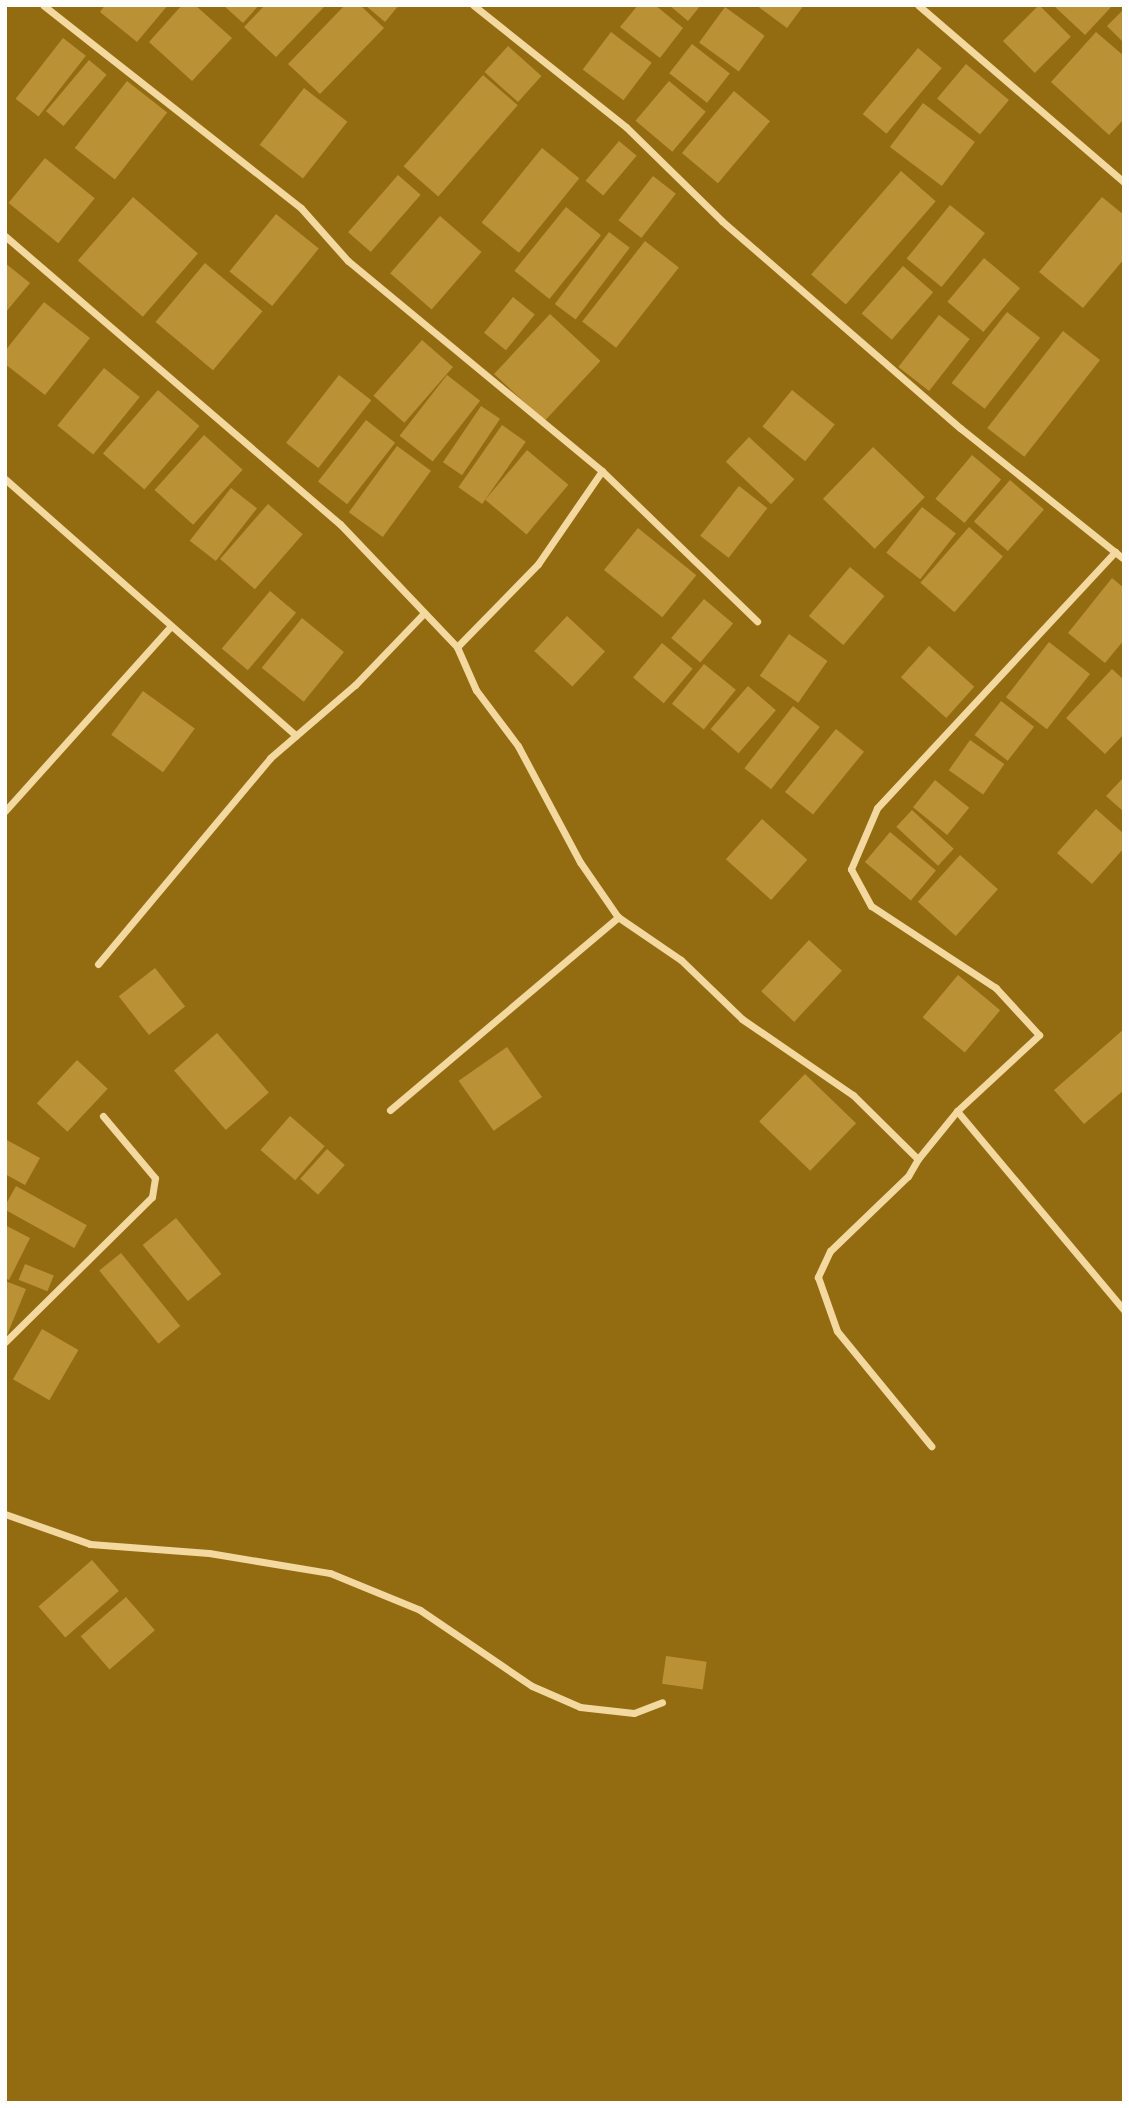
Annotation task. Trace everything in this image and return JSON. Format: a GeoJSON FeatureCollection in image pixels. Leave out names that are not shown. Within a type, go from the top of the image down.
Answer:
{"type":"FeatureCollection","features":[{"type":"Feature","properties":{"kind":"street"},"geometry":{"type":"LineString","coordinates":[[43,5],[302,208],[348,261],[602,471],[757,621]]}},
{"type":"Feature","properties":{"kind":"street"},"geometry":{"type":"LineString","coordinates":[[473,5],[626,127],[722,221],[960,428],[1016,467],[1051,505],[1124,559]]}},
{"type":"Feature","properties":{"kind":"street"},"geometry":{"type":"LineString","coordinates":[[918,5],[1124,182]]}},
{"type":"Feature","properties":{"kind":"street"},"geometry":{"type":"LineString","coordinates":[[5,236],[340,524],[457,647],[476,690],[518,746],[580,862],[618,917],[681,960],[743,1018],[853,1095],[918,1159]]}},
{"type":"Feature","properties":{"kind":"street"},"geometry":{"type":"LineString","coordinates":[[457,647],[538,564],[602,471]]}},
{"type":"Feature","properties":{"kind":"street"},"geometry":{"type":"LineString","coordinates":[[5,479],[169,628],[296,736]]}},
{"type":"Feature","properties":{"kind":"street"},"geometry":{"type":"LineString","coordinates":[[931,1446],[838,1331],[818,1277],[830,1251],[908,1177],[918,1159],[957,1111],[1039,1035],[996,988],[871,906],[851,869],[858,842],[877,808],[1115,552]]}},
{"type":"Feature","properties":{"kind":"street"},"geometry":{"type":"LineString","coordinates":[[98,964],[270,758],[424,613]]}},
{"type":"Feature","properties":{"kind":"street"},"geometry":{"type":"LineString","coordinates":[[5,811],[169,628]]}},
{"type":"Feature","properties":{"kind":"street"},"geometry":{"type":"LineString","coordinates":[[390,1110],[618,917]]}},
{"type":"Feature","properties":{"kind":"street"},"geometry":{"type":"LineString","coordinates":[[957,1111],[1124,1310]]}},
{"type":"Feature","properties":{"kind":"street"},"geometry":{"type":"LineString","coordinates":[[5,1342],[152,1197],[155,1178],[103,1116]]}},
{"type":"Feature","properties":{"kind":"street"},"geometry":{"type":"LineString","coordinates":[[5,1514],[90,1544],[209,1553],[330,1573],[420,1610],[532,1686],[580,1707],[634,1713],[662,1702]]}},
{"type":"Feature","properties":{"kind":"building"},"geometry":{"type":"Polygon","coordinates":[[[105,5],[168,5],[137,42],[100,12],[105,5]]]}},
{"type":"Feature","properties":{"kind":"building"},"geometry":{"type":"Polygon","coordinates":[[[182,5],[195,5],[232,38],[192,81],[149,42],[182,5]]]}},
{"type":"Feature","properties":{"kind":"building"},"geometry":{"type":"Polygon","coordinates":[[[223,5],[259,5],[243,23],[223,5]]]}},
{"type":"Feature","properties":{"kind":"building"},"geometry":{"type":"Polygon","coordinates":[[[265,5],[324,7],[276,57],[244,27],[265,5]]]}},
{"type":"Feature","properties":{"kind":"building"},"geometry":{"type":"Polygon","coordinates":[[[345,5],[360,5],[384,28],[320,94],[288,64],[345,5]]]}},
{"type":"Feature","properties":{"kind":"building"},"geometry":{"type":"Polygon","coordinates":[[[365,5],[399,5],[385,22],[365,5]]]}},
{"type":"Feature","properties":{"kind":"building"},"geometry":{"type":"Polygon","coordinates":[[[638,5],[655,5],[683,28],[660,58],[620,27],[638,5]]]}},
{"type":"Feature","properties":{"kind":"building"},"geometry":{"type":"Polygon","coordinates":[[[669,5],[701,5],[688,21],[669,5]]]}},
{"type":"Feature","properties":{"kind":"building"},"geometry":{"type":"Polygon","coordinates":[[[756,5],[804,5],[787,28],[756,5]]]}},
{"type":"Feature","properties":{"kind":"building"},"geometry":{"type":"Polygon","coordinates":[[[1039,5],[1071,37],[1035,73],[1003,41],[1039,5]]]}},
{"type":"Feature","properties":{"kind":"building"},"geometry":{"type":"Polygon","coordinates":[[[1053,5],[1113,5],[1085,35],[1053,5]]]}},
{"type":"Feature","properties":{"kind":"building"},"geometry":{"type":"Polygon","coordinates":[[[725,7],[765,36],[739,71],[699,43],[725,7]]]}},
{"type":"Feature","properties":{"kind":"building"},"geometry":{"type":"Polygon","coordinates":[[[1124,9],[1124,43],[1107,26],[1124,9]]]}},
{"type":"Feature","properties":{"kind":"building"},"geometry":{"type":"Polygon","coordinates":[[[611,32],[652,63],[623,100],[583,70],[611,32]]]}},
{"type":"Feature","properties":{"kind":"building"},"geometry":{"type":"Polygon","coordinates":[[[1096,32],[1124,56],[1124,119],[1109,135],[1051,82],[1096,32]]]}},
{"type":"Feature","properties":{"kind":"building"},"geometry":{"type":"Polygon","coordinates":[[[63,38],[86,56],[38,117],[16,99],[63,38]]]}},
{"type":"Feature","properties":{"kind":"building"},"geometry":{"type":"Polygon","coordinates":[[[692,44],[730,74],[707,103],[669,73],[692,44]]]}},
{"type":"Feature","properties":{"kind":"building"},"geometry":{"type":"Polygon","coordinates":[[[508,46],[541,76],[518,102],[485,72],[508,46]]]}},
{"type":"Feature","properties":{"kind":"building"},"geometry":{"type":"Polygon","coordinates":[[[918,48],[942,68],[886,134],[863,114],[918,48]]]}},
{"type":"Feature","properties":{"kind":"building"},"geometry":{"type":"Polygon","coordinates":[[[89,60],[107,75],[64,126],[46,111],[89,60]]]}},
{"type":"Feature","properties":{"kind":"building"},"geometry":{"type":"Polygon","coordinates":[[[966,64],[1009,100],[980,134],[937,98],[966,64]]]}},
{"type":"Feature","properties":{"kind":"building"},"geometry":{"type":"Polygon","coordinates":[[[483,75],[518,105],[438,196],[404,166],[483,75]]]}},
{"type":"Feature","properties":{"kind":"building"},"geometry":{"type":"Polygon","coordinates":[[[127,81],[167,112],[115,179],[75,148],[127,81]]]}},
{"type":"Feature","properties":{"kind":"building"},"geometry":{"type":"Polygon","coordinates":[[[669,81],[706,112],[672,152],[636,121],[669,81]]]}},
{"type":"Feature","properties":{"kind":"building"},"geometry":{"type":"Polygon","coordinates":[[[304,88],[347,122],[303,179],[260,145],[304,88]]]}},
{"type":"Feature","properties":{"kind":"building"},"geometry":{"type":"Polygon","coordinates":[[[734,91],[770,121],[718,183],[682,153],[734,91]]]}},
{"type":"Feature","properties":{"kind":"building"},"geometry":{"type":"Polygon","coordinates":[[[923,103],[975,142],[942,186],[890,147],[923,103]]]}},
{"type":"Feature","properties":{"kind":"building"},"geometry":{"type":"Polygon","coordinates":[[[619,141],[637,156],[603,196],[586,181],[619,141]]]}},
{"type":"Feature","properties":{"kind":"building"},"geometry":{"type":"Polygon","coordinates":[[[542,148],[579,178],[519,253],[482,223],[542,148]]]}},
{"type":"Feature","properties":{"kind":"building"},"geometry":{"type":"Polygon","coordinates":[[[45,158],[95,198],[58,243],[8,203],[45,158]]]}},
{"type":"Feature","properties":{"kind":"building"},"geometry":{"type":"Polygon","coordinates":[[[901,171],[936,201],[846,305],[811,274],[901,171]]]}},
{"type":"Feature","properties":{"kind":"building"},"geometry":{"type":"Polygon","coordinates":[[[398,175],[421,195],[371,252],[348,232],[398,175]]]}},
{"type":"Feature","properties":{"kind":"building"},"geometry":{"type":"Polygon","coordinates":[[[653,176],[676,194],[641,238],[619,220],[653,176]]]}},
{"type":"Feature","properties":{"kind":"building"},"geometry":{"type":"Polygon","coordinates":[[[133,197],[198,253],[143,317],[78,260],[133,197]]]}},
{"type":"Feature","properties":{"kind":"building"},"geometry":{"type":"Polygon","coordinates":[[[1102,197],[1124,215],[1124,259],[1083,308],[1039,272],[1102,197]]]}},
{"type":"Feature","properties":{"kind":"building"},"geometry":{"type":"Polygon","coordinates":[[[950,205],[985,233],[942,287],[907,259],[950,205]]]}},
{"type":"Feature","properties":{"kind":"building"},"geometry":{"type":"Polygon","coordinates":[[[566,207],[601,235],[549,299],[514,271],[566,207]]]}},
{"type":"Feature","properties":{"kind":"building"},"geometry":{"type":"Polygon","coordinates":[[[276,214],[319,249],[272,306],[229,272],[276,214]]]}},
{"type":"Feature","properties":{"kind":"building"},"geometry":{"type":"Polygon","coordinates":[[[440,216],[482,252],[432,309],[390,273],[440,216]]]}},
{"type":"Feature","properties":{"kind":"building"},"geometry":{"type":"Polygon","coordinates":[[[609,232],[630,248],[576,320],[555,304],[609,232]]]}},
{"type":"Feature","properties":{"kind":"building"},"geometry":{"type":"Polygon","coordinates":[[[645,241],[679,267],[616,348],[582,321],[645,241]]]}},
{"type":"Feature","properties":{"kind":"building"},"geometry":{"type":"Polygon","coordinates":[[[984,258],[1020,288],[983,332],[947,302],[984,258]]]}},
{"type":"Feature","properties":{"kind":"building"},"geometry":{"type":"Polygon","coordinates":[[[5,263],[30,283],[5,313],[5,263]]]}},
{"type":"Feature","properties":{"kind":"building"},"geometry":{"type":"Polygon","coordinates":[[[205,263],[262,311],[213,370],[156,322],[205,263]]]}},
{"type":"Feature","properties":{"kind":"building"},"geometry":{"type":"Polygon","coordinates":[[[903,266],[933,292],[892,340],[862,314],[903,266]]]}},
{"type":"Feature","properties":{"kind":"building"},"geometry":{"type":"Polygon","coordinates":[[[513,297],[535,315],[506,350],[484,333],[513,297]]]}},
{"type":"Feature","properties":{"kind":"building"},"geometry":{"type":"Polygon","coordinates":[[[44,302],[90,338],[45,395],[5,364],[5,351],[44,302]]]}},
{"type":"Feature","properties":{"kind":"building"},"geometry":{"type":"Polygon","coordinates":[[[1007,312],[1040,338],[985,409],[952,383],[1007,312]]]}},
{"type":"Feature","properties":{"kind":"building"},"geometry":{"type":"Polygon","coordinates":[[[550,314],[600,361],[545,421],[494,374],[550,314]]]}},
{"type":"Feature","properties":{"kind":"building"},"geometry":{"type":"Polygon","coordinates":[[[939,315],[970,339],[929,391],[898,367],[939,315]]]}},
{"type":"Feature","properties":{"kind":"building"},"geometry":{"type":"Polygon","coordinates":[[[1063,331],[1100,360],[1024,457],[987,428],[1063,331]]]}},
{"type":"Feature","properties":{"kind":"building"},"geometry":{"type":"Polygon","coordinates":[[[422,340],[453,367],[404,423],[373,396],[422,340]]]}},
{"type":"Feature","properties":{"kind":"building"},"geometry":{"type":"Polygon","coordinates":[[[104,368],[140,397],[93,454],[57,426],[104,368]]]}},
{"type":"Feature","properties":{"kind":"building"},"geometry":{"type":"Polygon","coordinates":[[[339,375],[371,400],[318,468],[286,443],[339,375]]]}},
{"type":"Feature","properties":{"kind":"building"},"geometry":{"type":"Polygon","coordinates":[[[447,375],[480,401],[433,462],[400,436],[447,375]]]}},
{"type":"Feature","properties":{"kind":"building"},"geometry":{"type":"Polygon","coordinates":[[[158,390],[200,426],[144,489],[103,453],[158,390]]]}},
{"type":"Feature","properties":{"kind":"building"},"geometry":{"type":"Polygon","coordinates":[[[792,390],[835,425],[805,461],[762,427],[792,390]]]}},
{"type":"Feature","properties":{"kind":"building"},"geometry":{"type":"Polygon","coordinates":[[[481,406],[500,419],[462,475],[443,462],[481,406]]]}},
{"type":"Feature","properties":{"kind":"building"},"geometry":{"type":"Polygon","coordinates":[[[366,420],[395,443],[347,504],[318,481],[366,420]]]}},
{"type":"Feature","properties":{"kind":"building"},"geometry":{"type":"Polygon","coordinates":[[[502,425],[526,442],[482,504],[458,487],[502,425]]]}},
{"type":"Feature","properties":{"kind":"building"},"geometry":{"type":"Polygon","coordinates":[[[204,435],[243,470],[193,525],[154,490],[204,435]]]}},
{"type":"Feature","properties":{"kind":"building"},"geometry":{"type":"Polygon","coordinates":[[[749,437],[794,479],[771,504],[726,462],[749,437]]]}},
{"type":"Feature","properties":{"kind":"building"},"geometry":{"type":"Polygon","coordinates":[[[397,446],[431,471],[383,537],[349,512],[397,446]]]}},
{"type":"Feature","properties":{"kind":"building"},"geometry":{"type":"Polygon","coordinates":[[[873,447],[925,497],[875,549],[823,499],[873,447]]]}},
{"type":"Feature","properties":{"kind":"building"},"geometry":{"type":"Polygon","coordinates":[[[527,450],[568,485],[527,535],[485,500],[527,450]]]}},
{"type":"Feature","properties":{"kind":"building"},"geometry":{"type":"Polygon","coordinates":[[[972,455],[1001,479],[964,523],[935,499],[972,455]]]}},
{"type":"Feature","properties":{"kind":"building"},"geometry":{"type":"Polygon","coordinates":[[[1010,480],[1044,510],[1008,551],[974,522],[1010,480]]]}},
{"type":"Feature","properties":{"kind":"building"},"geometry":{"type":"Polygon","coordinates":[[[739,486],[767,508],[729,558],[700,536],[739,486]]]}},
{"type":"Feature","properties":{"kind":"building"},"geometry":{"type":"Polygon","coordinates":[[[231,488],[257,508],[216,561],[190,541],[231,488]]]}},
{"type":"Feature","properties":{"kind":"building"},"geometry":{"type":"Polygon","coordinates":[[[268,504],[303,534],[255,589],[220,559],[268,504]]]}},
{"type":"Feature","properties":{"kind":"building"},"geometry":{"type":"Polygon","coordinates":[[[922,507],[956,533],[920,579],[886,553],[922,507]]]}},
{"type":"Feature","properties":{"kind":"building"},"geometry":{"type":"Polygon","coordinates":[[[969,527],[1003,557],[954,612],[920,583],[969,527]]]}},
{"type":"Feature","properties":{"kind":"building"},"geometry":{"type":"Polygon","coordinates":[[[638,528],[696,575],[662,617],[604,570],[638,528]]]}},
{"type":"Feature","properties":{"kind":"building"},"geometry":{"type":"Polygon","coordinates":[[[850,567],[884,596],[843,645],[809,616],[850,567]]]}},
{"type":"Feature","properties":{"kind":"building"},"geometry":{"type":"Polygon","coordinates":[[[1112,578],[1124,588],[1124,640],[1105,663],[1068,633],[1112,578]]]}},
{"type":"Feature","properties":{"kind":"building"},"geometry":{"type":"Polygon","coordinates":[[[270,591],[296,613],[248,670],[222,648],[270,591]]]}},
{"type":"Feature","properties":{"kind":"building"},"geometry":{"type":"Polygon","coordinates":[[[704,599],[733,623],[700,662],[671,638],[704,599]]]}},
{"type":"Feature","properties":{"kind":"building"},"geometry":{"type":"Polygon","coordinates":[[[567,616],[605,651],[572,687],[534,651],[567,616]]]}},
{"type":"Feature","properties":{"kind":"building"},"geometry":{"type":"Polygon","coordinates":[[[302,618],[344,652],[304,702],[262,668],[302,618]]]}},
{"type":"Feature","properties":{"kind":"building"},"geometry":{"type":"Polygon","coordinates":[[[789,634],[828,661],[798,703],[760,676],[789,634]]]}},
{"type":"Feature","properties":{"kind":"building"},"geometry":{"type":"Polygon","coordinates":[[[1049,642],[1090,674],[1047,729],[1006,697],[1049,642]]]}},
{"type":"Feature","properties":{"kind":"building"},"geometry":{"type":"Polygon","coordinates":[[[662,643],[693,669],[664,703],[633,677],[662,643]]]}},
{"type":"Feature","properties":{"kind":"building"},"geometry":{"type":"Polygon","coordinates":[[[929,646],[974,687],[946,718],[901,677],[929,646]]]}},
{"type":"Feature","properties":{"kind":"building"},"geometry":{"type":"Polygon","coordinates":[[[704,664],[736,690],[704,729],[672,704],[704,664]]]}},
{"type":"Feature","properties":{"kind":"building"},"geometry":{"type":"Polygon","coordinates":[[[1112,669],[1124,680],[1124,734],[1105,754],[1066,718],[1112,669]]]}},
{"type":"Feature","properties":{"kind":"building"},"geometry":{"type":"Polygon","coordinates":[[[748,686],[776,710],[739,753],[711,729],[748,686]]]}},
{"type":"Feature","properties":{"kind":"building"},"geometry":{"type":"Polygon","coordinates":[[[143,691],[195,729],[163,772],[111,735],[143,691]]]}},
{"type":"Feature","properties":{"kind":"building"},"geometry":{"type":"Polygon","coordinates":[[[1001,701],[1034,727],[1008,761],[975,735],[1001,701]]]}},
{"type":"Feature","properties":{"kind":"building"},"geometry":{"type":"Polygon","coordinates":[[[793,706],[820,727],[771,789],[744,768],[793,706]]]}},
{"type":"Feature","properties":{"kind":"building"},"geometry":{"type":"Polygon","coordinates":[[[836,729],[864,752],[813,815],[785,792],[836,729]]]}},
{"type":"Feature","properties":{"kind":"building"},"geometry":{"type":"Polygon","coordinates":[[[970,740],[1004,764],[983,794],[949,770],[970,740]]]}},
{"type":"Feature","properties":{"kind":"building"},"geometry":{"type":"Polygon","coordinates":[[[1124,777],[1124,812],[1106,796],[1124,777]]]}},
{"type":"Feature","properties":{"kind":"building"},"geometry":{"type":"Polygon","coordinates":[[[935,780],[969,808],[947,835],[913,807],[935,780]]]}},
{"type":"Feature","properties":{"kind":"building"},"geometry":{"type":"Polygon","coordinates":[[[1096,809],[1124,834],[1124,848],[1092,884],[1057,853],[1096,809]]]}},
{"type":"Feature","properties":{"kind":"building"},"geometry":{"type":"Polygon","coordinates":[[[912,810],[954,849],[938,866],[896,827],[912,810]]]}},
{"type":"Feature","properties":{"kind":"building"},"geometry":{"type":"Polygon","coordinates":[[[762,819],[807,860],[771,900],[726,859],[762,819]]]}},
{"type":"Feature","properties":{"kind":"building"},"geometry":{"type":"Polygon","coordinates":[[[890,832],[936,871],[911,900],[865,862],[890,832]]]}},
{"type":"Feature","properties":{"kind":"building"},"geometry":{"type":"Polygon","coordinates":[[[960,855],[998,889],[956,936],[918,902],[960,855]]]}},
{"type":"Feature","properties":{"kind":"building"},"geometry":{"type":"Polygon","coordinates":[[[809,940],[842,971],[794,1022],[761,991],[809,940]]]}},
{"type":"Feature","properties":{"kind":"building"},"geometry":{"type":"Polygon","coordinates":[[[155,968],[185,1007],[149,1035],[119,996],[155,968]]]}},
{"type":"Feature","properties":{"kind":"building"},"geometry":{"type":"Polygon","coordinates":[[[958,975],[1000,1010],[965,1052],[923,1017],[958,975]]]}},
{"type":"Feature","properties":{"kind":"building"},"geometry":{"type":"Polygon","coordinates":[[[1124,1029],[1124,1090],[1084,1124],[1054,1090],[1124,1029]]]}},
{"type":"Feature","properties":{"kind":"building"},"geometry":{"type":"Polygon","coordinates":[[[217,1033],[269,1093],[226,1130],[174,1070],[217,1033]]]}},
{"type":"Feature","properties":{"kind":"building"},"geometry":{"type":"Polygon","coordinates":[[[507,1047],[542,1097],[494,1131],[459,1081],[507,1047]]]}},
{"type":"Feature","properties":{"kind":"building"},"geometry":{"type":"Polygon","coordinates":[[[77,1060],[108,1089],[67,1132],[37,1103],[77,1060]]]}},
{"type":"Feature","properties":{"kind":"building"},"geometry":{"type":"Polygon","coordinates":[[[805,1074],[856,1123],[810,1171],[759,1121],[805,1074]]]}},
{"type":"Feature","properties":{"kind":"building"},"geometry":{"type":"Polygon","coordinates":[[[290,1116],[325,1146],[295,1180],[260,1150],[290,1116]]]}},
{"type":"Feature","properties":{"kind":"building"},"geometry":{"type":"Polygon","coordinates":[[[5,1139],[40,1158],[25,1185],[5,1174],[5,1139]]]}},
{"type":"Feature","properties":{"kind":"building"},"geometry":{"type":"Polygon","coordinates":[[[327,1149],[345,1165],[318,1195],[300,1179],[327,1149]]]}},
{"type":"Feature","properties":{"kind":"building"},"geometry":{"type":"Polygon","coordinates":[[[16,1186],[87,1225],[74,1248],[5,1210],[16,1186]]]}},
{"type":"Feature","properties":{"kind":"building"},"geometry":{"type":"Polygon","coordinates":[[[176,1218],[221,1274],[188,1301],[143,1245],[176,1218]]]}},
{"type":"Feature","properties":{"kind":"building"},"geometry":{"type":"Polygon","coordinates":[[[5,1225],[30,1238],[9,1280],[5,1278],[5,1225]]]}},
{"type":"Feature","properties":{"kind":"building"},"geometry":{"type":"Polygon","coordinates":[[[121,1253],[180,1326],[158,1344],[99,1271],[121,1253]]]}},
{"type":"Feature","properties":{"kind":"building"},"geometry":{"type":"Polygon","coordinates":[[[25,1264],[54,1276],[47,1291],[19,1280],[25,1264]]]}},
{"type":"Feature","properties":{"kind":"building"},"geometry":{"type":"Polygon","coordinates":[[[5,1281],[26,1289],[5,1340],[5,1281]]]}},
{"type":"Feature","properties":{"kind":"building"},"geometry":{"type":"Polygon","coordinates":[[[42,1329],[78,1350],[49,1400],[13,1379],[42,1329]]]}},
{"type":"Feature","properties":{"kind":"building"},"geometry":{"type":"Polygon","coordinates":[[[92,1560],[119,1591],[65,1638],[38,1607],[92,1560]]]}},
{"type":"Feature","properties":{"kind":"building"},"geometry":{"type":"Polygon","coordinates":[[[126,1597],[155,1630],[110,1670],[81,1636],[126,1597]]]}},
{"type":"Feature","properties":{"kind":"building"},"geometry":{"type":"Polygon","coordinates":[[[666,1656],[707,1662],[703,1689],[662,1684],[666,1656]]]}}]}
